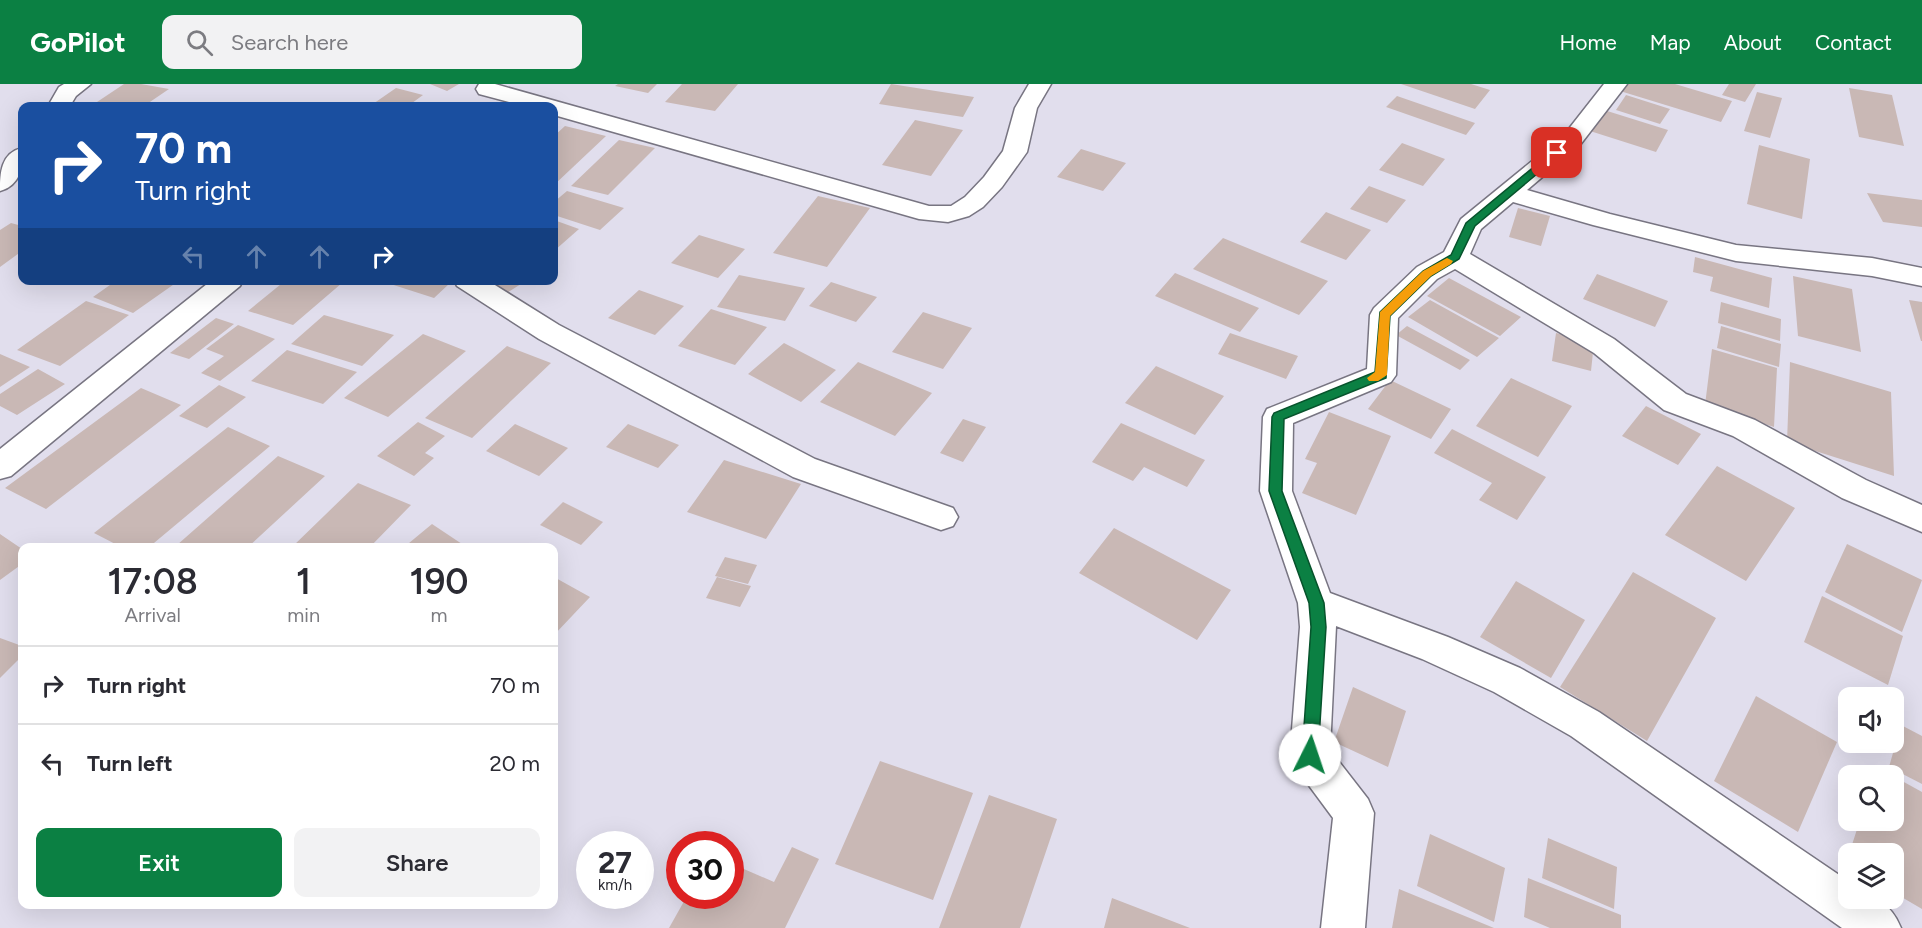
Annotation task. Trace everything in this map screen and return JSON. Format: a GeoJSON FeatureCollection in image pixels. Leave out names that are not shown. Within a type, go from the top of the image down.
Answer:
{"type":"FeatureCollection","features":[{"type":"Feature","properties":{"kind":"street"},"geometry":{"type":"LineString","coordinates":[[61,102],[67,92],[80,84]]}},
{"type":"Feature","properties":{"kind":"street"},"geometry":{"type":"LineString","coordinates":[[558,109],[928,214],[948,214],[960,211],[974,202],[993,182],[1015,152],[1026,108],[1040,84]]}},
{"type":"Feature","properties":{"kind":"street"},"geometry":{"type":"LineString","coordinates":[[1343,928],[1354,813],[1310,755],[1318,627],[1316,603],[1276,491],[1278,417],[1381,375],[1384,315],[1427,273],[1455,257],[1470,225],[1572,140],[1616,84]]}},
{"type":"Feature","properties":{"kind":"street"},"geometry":{"type":"LineString","coordinates":[[485,91],[530,102]]}},
{"type":"Feature","properties":{"kind":"street"},"geometry":{"type":"LineString","coordinates":[[0,184],[18,160]]}},
{"type":"Feature","properties":{"kind":"street"},"geometry":{"type":"LineString","coordinates":[[0,193],[18,199]]}},
{"type":"Feature","properties":{"kind":"street"},"geometry":{"type":"LineString","coordinates":[[1511,193],[1602,220],[1736,253],[1872,267],[1922,277]]}},
{"type":"Feature","properties":{"kind":"street"},"geometry":{"type":"LineString","coordinates":[[1455,257],[1604,346],[1674,402],[1744,428],[1854,489],[1922,519]]}},
{"type":"Feature","properties":{"kind":"street"},"geometry":{"type":"LineString","coordinates":[[0,466],[224,285]]}},
{"type":"Feature","properties":{"kind":"street"},"geometry":{"type":"LineString","coordinates":[[475,285],[549,332],[804,468],[941,517]]}},
{"type":"Feature","properties":{"kind":"street"},"geometry":{"type":"LineString","coordinates":[[1316,603],[1435,648],[1496,675],[1585,724],[1879,928]]}},
{"type":"Feature","properties":{"kind":"building"},"geometry":{"type":"Polygon","coordinates":[[[124,84],[141,84],[169,89],[150,102],[97,102],[124,84]]]}},
{"type":"Feature","properties":{"kind":"building"},"geometry":{"type":"Polygon","coordinates":[[[430,84],[459,84],[447,91],[430,84]]]}},
{"type":"Feature","properties":{"kind":"building"},"geometry":{"type":"Polygon","coordinates":[[[618,84],[657,84],[648,93],[615,86],[618,84]]]}},
{"type":"Feature","properties":{"kind":"building"},"geometry":{"type":"Polygon","coordinates":[[[682,84],[738,84],[715,111],[665,102],[682,84]]]}},
{"type":"Feature","properties":{"kind":"building"},"geometry":{"type":"Polygon","coordinates":[[[891,84],[974,97],[963,117],[879,104],[891,84]]]}},
{"type":"Feature","properties":{"kind":"building"},"geometry":{"type":"Polygon","coordinates":[[[1401,84],[1471,84],[1490,90],[1475,109],[1401,84]]]}},
{"type":"Feature","properties":{"kind":"building"},"geometry":{"type":"Polygon","coordinates":[[[1625,84],[1675,84],[1732,101],[1721,122],[1620,91],[1625,84]]]}},
{"type":"Feature","properties":{"kind":"building"},"geometry":{"type":"Polygon","coordinates":[[[1729,84],[1756,84],[1745,102],[1722,95],[1729,84]]]}},
{"type":"Feature","properties":{"kind":"building"},"geometry":{"type":"Polygon","coordinates":[[[396,88],[423,95],[413,102],[376,102],[396,88]]]}},
{"type":"Feature","properties":{"kind":"building"},"geometry":{"type":"Polygon","coordinates":[[[1849,88],[1892,95],[1904,146],[1859,137],[1849,88]]]}},
{"type":"Feature","properties":{"kind":"building"},"geometry":{"type":"Polygon","coordinates":[[[1757,92],[1782,98],[1770,138],[1744,131],[1757,92]]]}},
{"type":"Feature","properties":{"kind":"building"},"geometry":{"type":"Polygon","coordinates":[[[1626,95],[1670,109],[1660,124],[1616,110],[1626,95]]]}},
{"type":"Feature","properties":{"kind":"building"},"geometry":{"type":"Polygon","coordinates":[[[1397,96],[1475,123],[1466,135],[1386,107],[1397,96]]]}},
{"type":"Feature","properties":{"kind":"building"},"geometry":{"type":"Polygon","coordinates":[[[1604,110],[1668,130],[1656,152],[1590,131],[1604,110]]]}},
{"type":"Feature","properties":{"kind":"building"},"geometry":{"type":"Polygon","coordinates":[[[915,120],[963,130],[931,176],[882,165],[915,120]]]}},
{"type":"Feature","properties":{"kind":"building"},"geometry":{"type":"Polygon","coordinates":[[[565,126],[606,136],[558,181],[558,132],[565,126]]]}},
{"type":"Feature","properties":{"kind":"building"},"geometry":{"type":"Polygon","coordinates":[[[619,140],[655,148],[608,195],[571,186],[619,140]]]}},
{"type":"Feature","properties":{"kind":"building"},"geometry":{"type":"Polygon","coordinates":[[[1402,143],[1445,159],[1423,186],[1379,170],[1402,143]]]}},
{"type":"Feature","properties":{"kind":"building"},"geometry":{"type":"Polygon","coordinates":[[[1759,145],[1810,159],[1802,219],[1747,204],[1759,145]]]}},
{"type":"Feature","properties":{"kind":"building"},"geometry":{"type":"Polygon","coordinates":[[[1081,149],[1126,163],[1103,191],[1057,177],[1081,149]]]}},
{"type":"Feature","properties":{"kind":"building"},"geometry":{"type":"Polygon","coordinates":[[[1369,186],[1406,200],[1387,223],[1350,209],[1369,186]]]}},
{"type":"Feature","properties":{"kind":"building"},"geometry":{"type":"Polygon","coordinates":[[[567,191],[624,208],[600,230],[558,216],[558,199],[567,191]]]}},
{"type":"Feature","properties":{"kind":"building"},"geometry":{"type":"Polygon","coordinates":[[[1867,193],[1922,200],[1922,227],[1883,222],[1867,193]]]}},
{"type":"Feature","properties":{"kind":"building"},"geometry":{"type":"Polygon","coordinates":[[[818,196],[870,208],[827,267],[773,253],[818,196]]]}},
{"type":"Feature","properties":{"kind":"building"},"geometry":{"type":"Polygon","coordinates":[[[1518,208],[1550,216],[1541,246],[1509,237],[1518,208]]]}},
{"type":"Feature","properties":{"kind":"building"},"geometry":{"type":"Polygon","coordinates":[[[1326,212],[1371,230],[1346,260],[1300,242],[1326,212]]]}},
{"type":"Feature","properties":{"kind":"building"},"geometry":{"type":"Polygon","coordinates":[[[558,221],[579,229],[558,247],[558,221]]]}},
{"type":"Feature","properties":{"kind":"building"},"geometry":{"type":"Polygon","coordinates":[[[11,223],[18,225],[18,254],[0,267],[0,230],[11,223]]]}},
{"type":"Feature","properties":{"kind":"building"},"geometry":{"type":"Polygon","coordinates":[[[699,235],[745,249],[718,278],[671,263],[699,235]]]}},
{"type":"Feature","properties":{"kind":"building"},"geometry":{"type":"Polygon","coordinates":[[[1223,238],[1328,281],[1299,315],[1193,269],[1223,238]]]}},
{"type":"Feature","properties":{"kind":"building"},"geometry":{"type":"Polygon","coordinates":[[[1695,257],[1772,278],[1769,308],[1710,291],[1713,277],[1693,272],[1695,257]]]}},
{"type":"Feature","properties":{"kind":"building"},"geometry":{"type":"Polygon","coordinates":[[[1175,273],[1259,308],[1240,332],[1155,296],[1175,273]]]}},
{"type":"Feature","properties":{"kind":"building"},"geometry":{"type":"Polygon","coordinates":[[[1597,274],[1668,301],[1655,327],[1583,299],[1597,274]]]}},
{"type":"Feature","properties":{"kind":"building"},"geometry":{"type":"Polygon","coordinates":[[[739,275],[805,288],[785,321],[717,307],[739,275]]]}},
{"type":"Feature","properties":{"kind":"building"},"geometry":{"type":"Polygon","coordinates":[[[1793,276],[1852,289],[1861,352],[1798,336],[1793,276]]]}},
{"type":"Feature","properties":{"kind":"building"},"geometry":{"type":"Polygon","coordinates":[[[1449,278],[1521,317],[1500,336],[1427,296],[1449,278]]]}},
{"type":"Feature","properties":{"kind":"building"},"geometry":{"type":"Polygon","coordinates":[[[831,282],[877,297],[856,322],[809,306],[831,282]]]}},
{"type":"Feature","properties":{"kind":"building"},"geometry":{"type":"Polygon","coordinates":[[[110,285],[173,285],[133,313],[93,297],[110,285]]]}},
{"type":"Feature","properties":{"kind":"building"},"geometry":{"type":"Polygon","coordinates":[[[280,285],[340,285],[293,325],[248,311],[280,285]]]}},
{"type":"Feature","properties":{"kind":"building"},"geometry":{"type":"Polygon","coordinates":[[[394,285],[448,285],[434,298],[394,285]]]}},
{"type":"Feature","properties":{"kind":"building"},"geometry":{"type":"Polygon","coordinates":[[[494,285],[519,285],[507,293],[494,285]]]}},
{"type":"Feature","properties":{"kind":"building"},"geometry":{"type":"Polygon","coordinates":[[[639,290],[684,306],[655,335],[608,318],[639,290]]]}},
{"type":"Feature","properties":{"kind":"building"},"geometry":{"type":"Polygon","coordinates":[[[1430,300],[1499,338],[1477,357],[1408,317],[1430,300]]]}},
{"type":"Feature","properties":{"kind":"building"},"geometry":{"type":"Polygon","coordinates":[[[1909,300],[1922,302],[1922,341],[1921,341],[1909,300]]]}},
{"type":"Feature","properties":{"kind":"building"},"geometry":{"type":"Polygon","coordinates":[[[86,301],[129,315],[60,366],[17,350],[86,301]]]}},
{"type":"Feature","properties":{"kind":"building"},"geometry":{"type":"Polygon","coordinates":[[[1721,302],[1781,319],[1780,341],[1718,323],[1721,302]]]}},
{"type":"Feature","properties":{"kind":"building"},"geometry":{"type":"Polygon","coordinates":[[[711,309],[767,327],[735,365],[678,346],[711,309]]]}},
{"type":"Feature","properties":{"kind":"building"},"geometry":{"type":"Polygon","coordinates":[[[923,312],[972,328],[943,369],[892,352],[923,312]]]}},
{"type":"Feature","properties":{"kind":"building"},"geometry":{"type":"Polygon","coordinates":[[[324,315],[394,335],[362,366],[291,344],[324,315]]]}},
{"type":"Feature","properties":{"kind":"building"},"geometry":{"type":"Polygon","coordinates":[[[216,318],[234,324],[189,359],[170,353],[216,318]]]}},
{"type":"Feature","properties":{"kind":"building"},"geometry":{"type":"Polygon","coordinates":[[[238,325],[275,339],[220,381],[201,373],[224,356],[206,349],[238,325]]]}},
{"type":"Feature","properties":{"kind":"building"},"geometry":{"type":"Polygon","coordinates":[[[1407,326],[1470,360],[1460,370],[1396,335],[1407,326]]]}},
{"type":"Feature","properties":{"kind":"building"},"geometry":{"type":"Polygon","coordinates":[[[1721,326],[1781,344],[1779,367],[1717,348],[1721,326]]]}},
{"type":"Feature","properties":{"kind":"building"},"geometry":{"type":"Polygon","coordinates":[[[1230,333],[1298,356],[1286,379],[1218,354],[1230,333]]]}},
{"type":"Feature","properties":{"kind":"building"},"geometry":{"type":"Polygon","coordinates":[[[1556,333],[1594,343],[1591,371],[1552,361],[1556,333]]]}},
{"type":"Feature","properties":{"kind":"building"},"geometry":{"type":"Polygon","coordinates":[[[423,334],[466,351],[388,417],[344,398],[423,334]]]}},
{"type":"Feature","properties":{"kind":"building"},"geometry":{"type":"Polygon","coordinates":[[[784,343],[836,370],[801,402],[748,374],[784,343]]]}},
{"type":"Feature","properties":{"kind":"building"},"geometry":{"type":"Polygon","coordinates":[[[507,346],[551,363],[472,438],[425,418],[507,346]]]}},
{"type":"Feature","properties":{"kind":"building"},"geometry":{"type":"Polygon","coordinates":[[[1712,349],[1777,368],[1774,427],[1705,405],[1712,349]]]}},
{"type":"Feature","properties":{"kind":"building"},"geometry":{"type":"Polygon","coordinates":[[[287,350],[357,372],[323,404],[251,381],[287,350]]]}},
{"type":"Feature","properties":{"kind":"building"},"geometry":{"type":"Polygon","coordinates":[[[0,354],[30,367],[0,387],[0,354]]]}},
{"type":"Feature","properties":{"kind":"building"},"geometry":{"type":"Polygon","coordinates":[[[858,362],[932,393],[895,436],[820,402],[858,362]]]}},
{"type":"Feature","properties":{"kind":"building"},"geometry":{"type":"Polygon","coordinates":[[[1790,362],[1891,392],[1894,476],[1787,442],[1790,362]]]}},
{"type":"Feature","properties":{"kind":"building"},"geometry":{"type":"Polygon","coordinates":[[[1156,366],[1224,396],[1195,435],[1125,403],[1156,366]]]}},
{"type":"Feature","properties":{"kind":"building"},"geometry":{"type":"Polygon","coordinates":[[[38,369],[65,384],[17,415],[0,406],[0,394],[38,369]]]}},
{"type":"Feature","properties":{"kind":"building"},"geometry":{"type":"Polygon","coordinates":[[[1511,378],[1572,406],[1538,457],[1476,426],[1511,378]]]}},
{"type":"Feature","properties":{"kind":"building"},"geometry":{"type":"Polygon","coordinates":[[[1390,380],[1451,409],[1431,439],[1368,409],[1390,380]]]}},
{"type":"Feature","properties":{"kind":"building"},"geometry":{"type":"Polygon","coordinates":[[[219,385],[246,397],[207,428],[179,416],[219,385]]]}},
{"type":"Feature","properties":{"kind":"building"},"geometry":{"type":"Polygon","coordinates":[[[141,388],[181,405],[46,509],[5,488],[141,388]]]}},
{"type":"Feature","properties":{"kind":"building"},"geometry":{"type":"Polygon","coordinates":[[[1646,406],[1701,434],[1678,465],[1622,436],[1646,406]]]}},
{"type":"Feature","properties":{"kind":"building"},"geometry":{"type":"Polygon","coordinates":[[[1329,412],[1391,436],[1356,515],[1302,493],[1317,463],[1305,459],[1329,412]]]}},
{"type":"Feature","properties":{"kind":"building"},"geometry":{"type":"Polygon","coordinates":[[[963,419],[986,427],[963,462],[940,453],[963,419]]]}},
{"type":"Feature","properties":{"kind":"building"},"geometry":{"type":"Polygon","coordinates":[[[418,422],[445,436],[425,453],[434,458],[414,476],[377,456],[418,422]]]}},
{"type":"Feature","properties":{"kind":"building"},"geometry":{"type":"Polygon","coordinates":[[[1121,423],[1205,460],[1187,487],[1144,467],[1133,481],[1092,462],[1121,423]]]}},
{"type":"Feature","properties":{"kind":"building"},"geometry":{"type":"Polygon","coordinates":[[[515,424],[568,448],[539,476],[486,451],[515,424]]]}},
{"type":"Feature","properties":{"kind":"building"},"geometry":{"type":"Polygon","coordinates":[[[628,424],[679,445],[658,468],[606,447],[628,424]]]}},
{"type":"Feature","properties":{"kind":"building"},"geometry":{"type":"Polygon","coordinates":[[[228,427],[270,446],[154,543],[113,543],[94,533],[228,427]]]}},
{"type":"Feature","properties":{"kind":"building"},"geometry":{"type":"Polygon","coordinates":[[[1452,429],[1546,477],[1517,520],[1479,500],[1492,483],[1434,453],[1452,429]]]}},
{"type":"Feature","properties":{"kind":"building"},"geometry":{"type":"Polygon","coordinates":[[[278,456],[325,476],[252,543],[179,543],[278,456]]]}},
{"type":"Feature","properties":{"kind":"building"},"geometry":{"type":"Polygon","coordinates":[[[724,460],[801,484],[766,539],[687,512],[724,460]]]}},
{"type":"Feature","properties":{"kind":"building"},"geometry":{"type":"Polygon","coordinates":[[[1717,466],[1795,508],[1746,581],[1665,535],[1717,466]]]}},
{"type":"Feature","properties":{"kind":"building"},"geometry":{"type":"Polygon","coordinates":[[[358,483],[411,505],[374,543],[296,543],[358,483]]]}},
{"type":"Feature","properties":{"kind":"building"},"geometry":{"type":"Polygon","coordinates":[[[563,502],[603,522],[581,545],[540,525],[563,502]]]}},
{"type":"Feature","properties":{"kind":"building"},"geometry":{"type":"Polygon","coordinates":[[[432,524],[460,543],[409,543],[432,524]]]}},
{"type":"Feature","properties":{"kind":"building"},"geometry":{"type":"Polygon","coordinates":[[[1114,528],[1231,590],[1197,640],[1079,573],[1114,528]]]}},
{"type":"Feature","properties":{"kind":"building"},"geometry":{"type":"Polygon","coordinates":[[[0,534],[18,546],[18,567],[0,580],[0,534]]]}},
{"type":"Feature","properties":{"kind":"building"},"geometry":{"type":"Polygon","coordinates":[[[1847,544],[1922,580],[1902,632],[1825,592],[1847,544]]]}},
{"type":"Feature","properties":{"kind":"building"},"geometry":{"type":"Polygon","coordinates":[[[725,557],[757,565],[748,584],[715,576],[725,557]]]}},
{"type":"Feature","properties":{"kind":"building"},"geometry":{"type":"Polygon","coordinates":[[[1633,572],[1716,618],[1647,741],[1560,687],[1633,572]]]}},
{"type":"Feature","properties":{"kind":"building"},"geometry":{"type":"Polygon","coordinates":[[[717,577],[751,586],[740,607],[706,598],[717,577]]]}},
{"type":"Feature","properties":{"kind":"building"},"geometry":{"type":"Polygon","coordinates":[[[558,579],[590,597],[558,631],[558,579]]]}},
{"type":"Feature","properties":{"kind":"building"},"geometry":{"type":"Polygon","coordinates":[[[1516,581],[1585,620],[1551,678],[1480,637],[1516,581]]]}},
{"type":"Feature","properties":{"kind":"building"},"geometry":{"type":"Polygon","coordinates":[[[1822,596],[1903,636],[1888,685],[1804,642],[1822,596]]]}},
{"type":"Feature","properties":{"kind":"building"},"geometry":{"type":"Polygon","coordinates":[[[0,638],[18,645],[18,660],[0,678],[0,638]]]}},
{"type":"Feature","properties":{"kind":"building"},"geometry":{"type":"Polygon","coordinates":[[[1353,687],[1406,711],[1388,767],[1334,742],[1353,687]]]}},
{"type":"Feature","properties":{"kind":"building"},"geometry":{"type":"Polygon","coordinates":[[[1756,696],[1837,742],[1798,832],[1714,781],[1756,696]]]}},
{"type":"Feature","properties":{"kind":"building"},"geometry":{"type":"Polygon","coordinates":[[[1904,727],[1922,736],[1922,784],[1904,775],[1904,765],[1890,765],[1893,753],[1904,753],[1904,727]]]}},
{"type":"Feature","properties":{"kind":"building"},"geometry":{"type":"Polygon","coordinates":[[[880,761],[973,793],[933,900],[835,864],[880,761]]]}},
{"type":"Feature","properties":{"kind":"building"},"geometry":{"type":"Polygon","coordinates":[[[1904,782],[1922,792],[1922,909],[1904,898],[1904,843],[1853,843],[1856,831],[1904,831],[1904,782]]]}},
{"type":"Feature","properties":{"kind":"building"},"geometry":{"type":"Polygon","coordinates":[[[989,795],[1057,819],[1020,928],[939,928],[989,795]]]}},
{"type":"Feature","properties":{"kind":"building"},"geometry":{"type":"Polygon","coordinates":[[[1430,834],[1505,868],[1494,922],[1417,886],[1430,834]]]}},
{"type":"Feature","properties":{"kind":"building"},"geometry":{"type":"Polygon","coordinates":[[[1548,838],[1617,867],[1614,909],[1542,878],[1548,838]]]}},
{"type":"Feature","properties":{"kind":"building"},"geometry":{"type":"Polygon","coordinates":[[[792,847],[819,859],[785,928],[669,928],[680,909],[744,909],[744,869],[774,882],[792,847]]]}},
{"type":"Feature","properties":{"kind":"building"},"geometry":{"type":"Polygon","coordinates":[[[1528,878],[1621,915],[1621,928],[1550,928],[1524,917],[1528,878]]]}},
{"type":"Feature","properties":{"kind":"building"},"geometry":{"type":"Polygon","coordinates":[[[1399,889],[1494,928],[1392,928],[1399,889]]]}},
{"type":"Feature","properties":{"kind":"building"},"geometry":{"type":"Polygon","coordinates":[[[1112,898],[1190,928],[1104,928],[1112,898]]]}},
{"type":"Feature","properties":{"kind":"slow traffic"},"geometry":{"type":"LineString","coordinates":[[1374,378],[1381,375],[1384,315],[1427,273],[1447,261]]}},
{"type":"Feature","properties":{"kind":"route"},"geometry":{"type":"LineString","coordinates":[[1310,755],[1318,627],[1316,603],[1276,491],[1278,417],[1381,375],[1384,315],[1427,273],[1455,257],[1470,225],[1557,153]]}}]}
